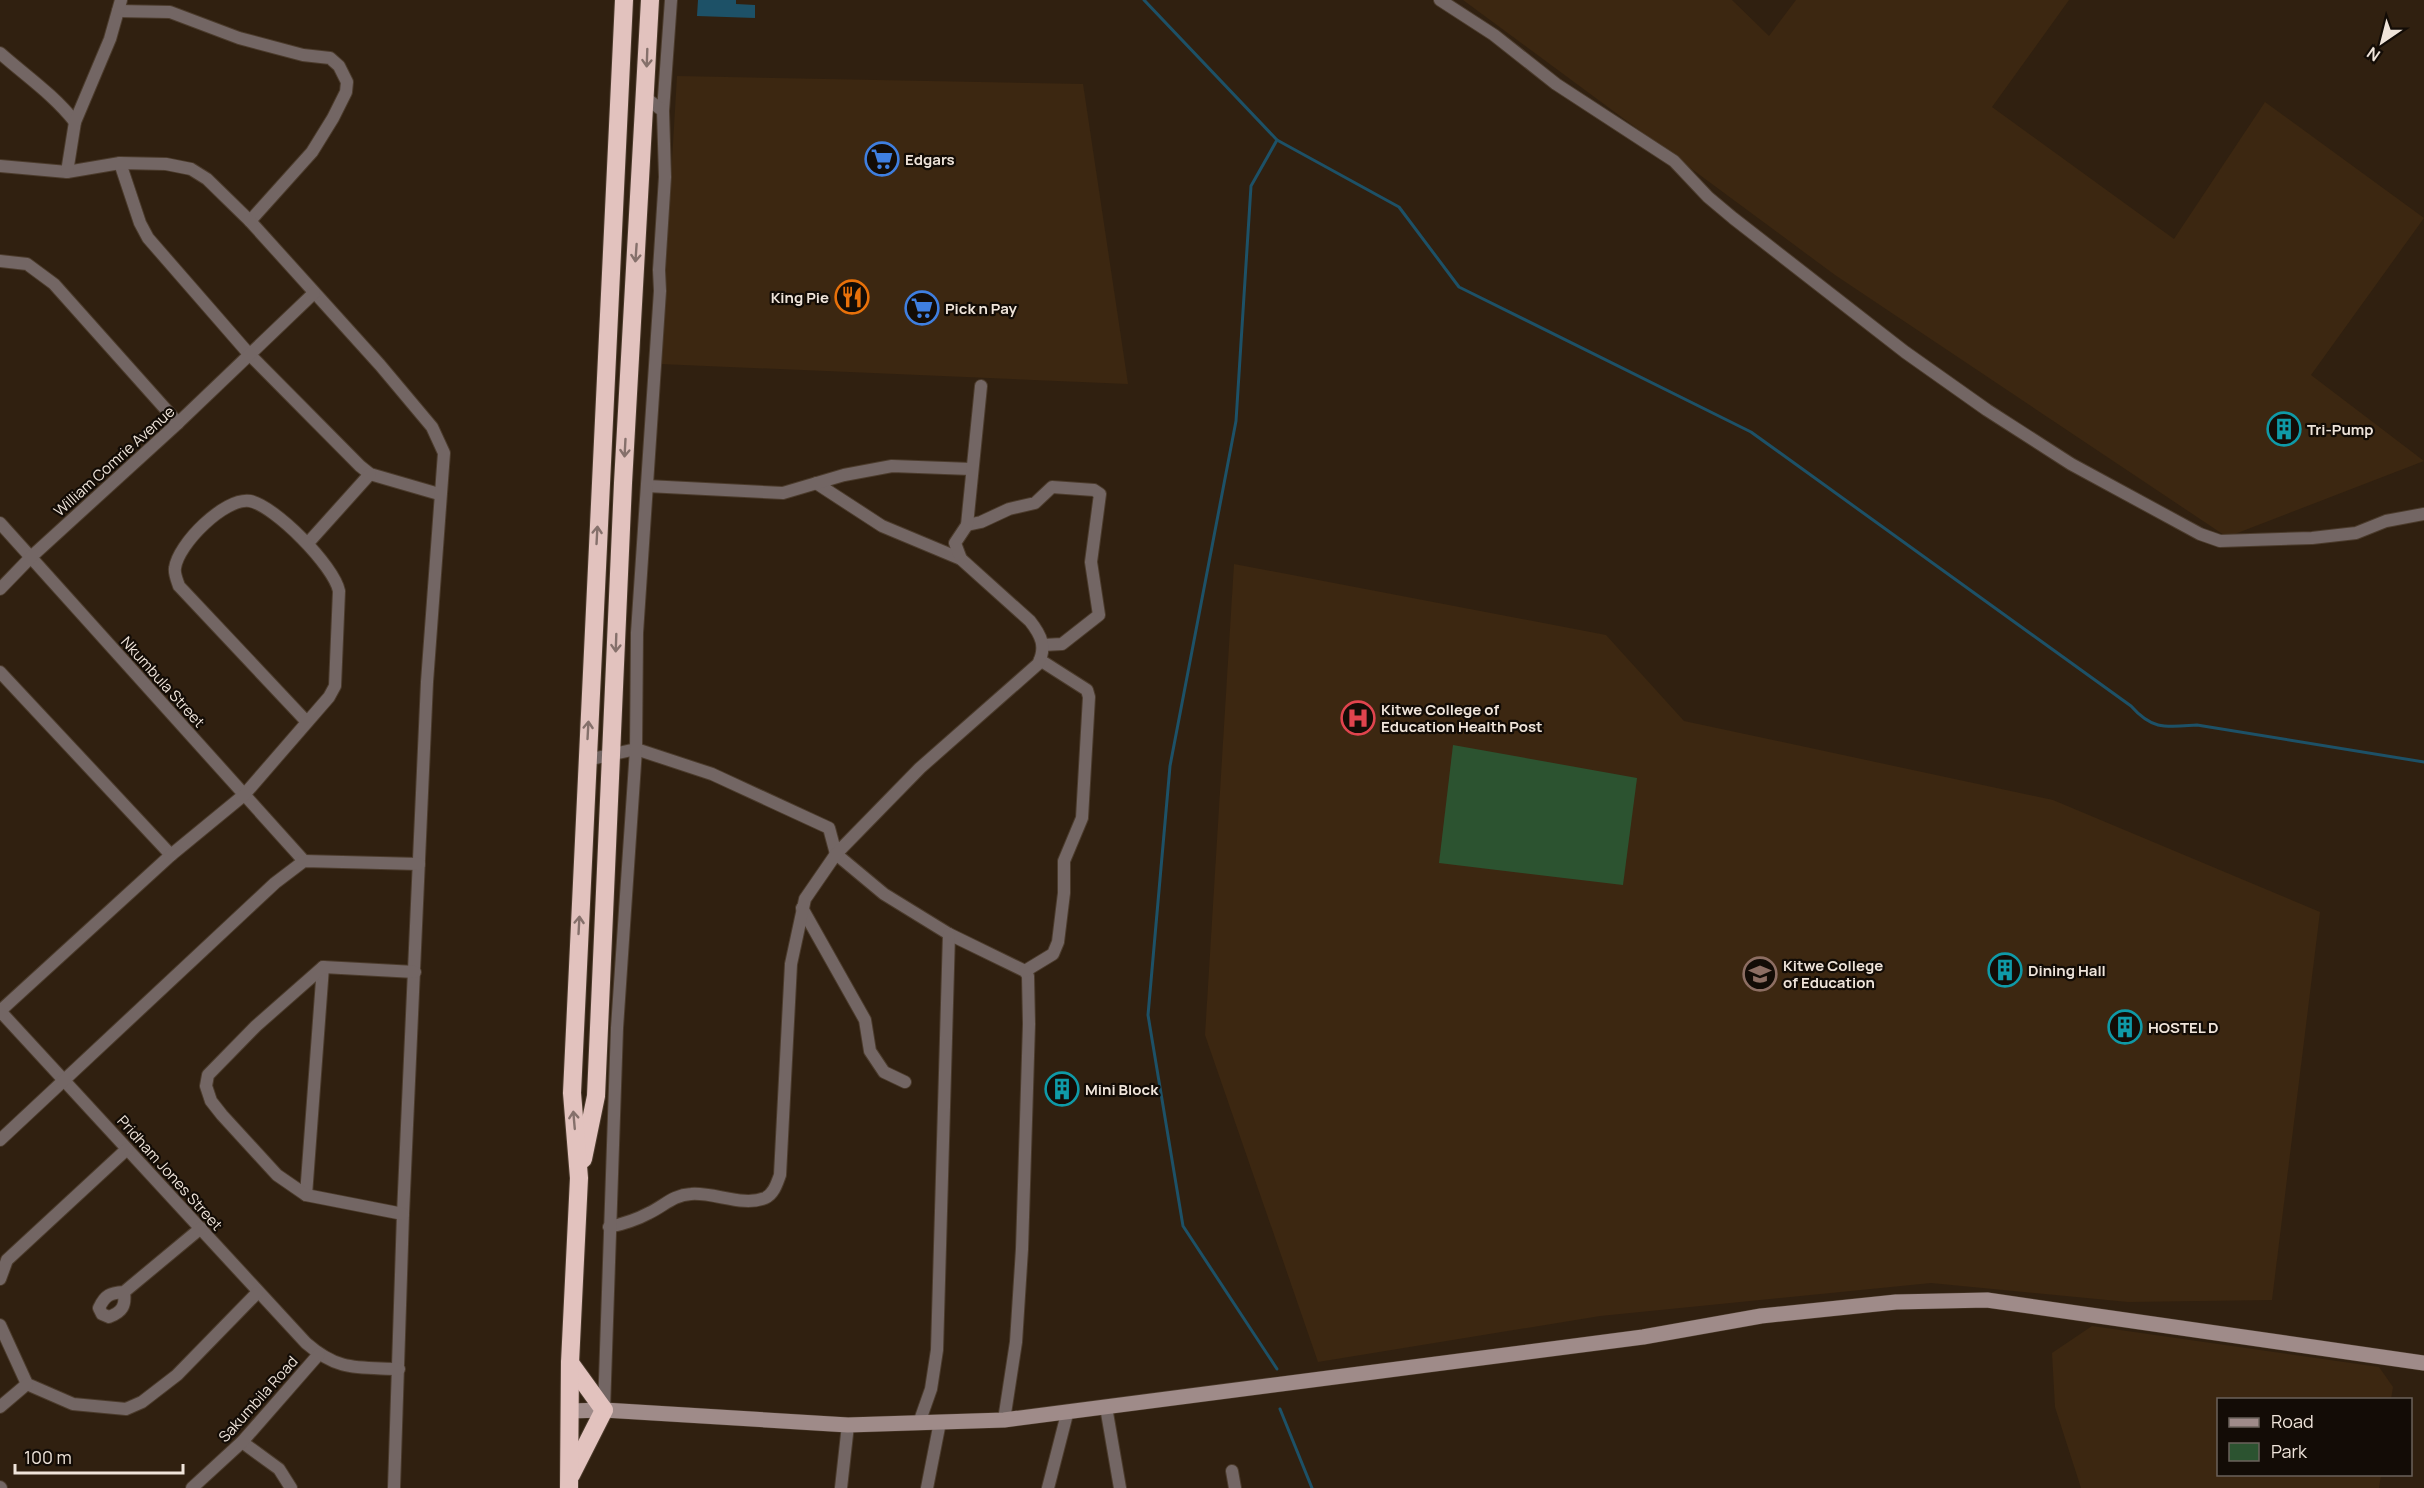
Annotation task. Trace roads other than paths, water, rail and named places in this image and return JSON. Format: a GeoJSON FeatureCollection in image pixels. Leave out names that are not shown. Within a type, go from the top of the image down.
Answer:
{"type":"FeatureCollection","features":[{"type":"Feature","properties":{"kind":"highway"},"geometry":{"type":"LineString","coordinates":[[569,1484],[570,1363],[579,1178],[572,1093],[624,0]]}},
{"type":"Feature","properties":{"kind":"highway"},"geometry":{"type":"LineString","coordinates":[[579,1178],[596,1096],[623,483],[650,0]]}},
{"type":"Feature","properties":{"kind":"highway"},"geometry":{"type":"LineString","coordinates":[[569,1484],[604,1410],[570,1363]]}},
{"type":"Feature","properties":{"kind":"street"},"geometry":{"type":"LineString","coordinates":[[604,1410],[617,1028],[636,749],[637,633],[660,291],[658,270],[664,177],[663,111],[671,0]]}},
{"type":"Feature","properties":{"kind":"street"},"geometry":{"type":"LineString","coordinates":[[1440,0],[1494,35],[1556,84],[1674,160],[1708,197],[1733,218],[1905,352],[1987,410],[2062,458],[2164,517],[2220,541],[2312,538],[2356,532],[2386,522],[2424,514]]}},
{"type":"Feature","properties":{"kind":"street"},"geometry":{"type":"LineString","coordinates":[[67,172],[75,122],[110,39],[119,4],[170,12],[239,38],[303,55],[330,58],[339,66],[347,82],[346,92],[312,152],[250,220]]}},
{"type":"Feature","properties":{"kind":"street"},"geometry":{"type":"LineString","coordinates":[[0,54],[34,84],[58,100],[75,122]]}},
{"type":"Feature","properties":{"kind":"street"},"geometry":{"type":"LineString","coordinates":[[646,98],[663,111]]}},
{"type":"Feature","properties":{"kind":"street"},"geometry":{"type":"LineString","coordinates":[[120,162],[140,223],[148,238],[249,354],[370,474],[439,494]]}},
{"type":"Feature","properties":{"kind":"street"},"geometry":{"type":"LineString","coordinates":[[0,166],[67,172],[120,162],[166,164],[191,169],[207,179],[250,220],[432,427],[444,453],[439,494],[427,682],[403,1214],[394,1488]]}},
{"type":"Feature","properties":{"kind":"street"},"geometry":{"type":"LineString","coordinates":[[0,261],[27,264],[54,284],[178,423]]}},
{"type":"Feature","properties":{"kind":"street","name":"William Comrie Avenue"},"geometry":{"type":"LineString","coordinates":[[0,590],[31,557],[178,423],[314,293]]}},
{"type":"Feature","properties":{"kind":"street"},"geometry":{"type":"LineString","coordinates":[[961,559],[955,543],[967,525],[981,386]]}},
{"type":"Feature","properties":{"kind":"street"},"geometry":{"type":"LineString","coordinates":[[647,486],[783,493],[892,466],[971,469]]}},
{"type":"Feature","properties":{"kind":"street"},"geometry":{"type":"LineString","coordinates":[[308,543],[370,474]]}},
{"type":"Feature","properties":{"kind":"street"},"geometry":{"type":"LineString","coordinates":[[609,1227],[651,1212],[674,1197],[687,1194],[705,1193],[748,1200],[764,1198],[773,1192],[780,1175],[791,964],[802,908],[836,854],[920,768],[1040,660],[1043,645],[1040,633],[1030,621],[961,559],[882,525],[816,483]]}},
{"type":"Feature","properties":{"kind":"street"},"geometry":{"type":"LineString","coordinates":[[967,525],[986,520],[1003,511],[1035,503],[1052,487],[1094,490],[1100,494],[1091,562],[1099,615],[1062,644],[1043,645]]}},
{"type":"Feature","properties":{"kind":"street"},"geometry":{"type":"LineString","coordinates":[[0,1011],[171,855],[244,795],[329,697],[335,686],[339,591],[331,571],[308,543],[260,505],[249,501],[235,502],[206,522],[179,554],[174,570],[179,586],[306,722]]}},
{"type":"Feature","properties":{"kind":"street","name":"Nkumbula Street"},"geometry":{"type":"LineString","coordinates":[[0,523],[304,861]]}},
{"type":"Feature","properties":{"kind":"street"},"geometry":{"type":"LineString","coordinates":[[1025,971],[1053,954],[1058,942],[1064,894],[1064,861],[1082,818],[1089,697],[1087,690],[1040,660]]}},
{"type":"Feature","properties":{"kind":"street"},"geometry":{"type":"LineString","coordinates":[[0,672],[171,855]]}},
{"type":"Feature","properties":{"kind":"street"},"geometry":{"type":"LineString","coordinates":[[587,760],[636,749],[712,774],[829,828],[836,854],[884,894],[949,934],[1025,971],[1028,976],[1029,1024],[1022,1249],[1016,1342],[1004,1420]]}},
{"type":"Feature","properties":{"kind":"street"},"geometry":{"type":"LineString","coordinates":[[0,1140],[275,883],[304,861],[420,864]]}},
{"type":"Feature","properties":{"kind":"street"},"geometry":{"type":"LineString","coordinates":[[802,908],[865,1020],[870,1051],[884,1072],[905,1082]]}},
{"type":"Feature","properties":{"kind":"street"},"geometry":{"type":"LineString","coordinates":[[920,1423],[931,1389],[936,1350],[949,934]]}},
{"type":"Feature","properties":{"kind":"street"},"geometry":{"type":"LineString","coordinates":[[403,1214],[306,1195],[269,1166],[222,1115],[211,1101],[206,1086],[208,1075],[256,1026],[323,967],[415,972]]}},
{"type":"Feature","properties":{"kind":"street"},"geometry":{"type":"LineString","coordinates":[[306,1195],[323,967]]}},
{"type":"Feature","properties":{"kind":"street","name":"Pridham Jones Street"},"geometry":{"type":"LineString","coordinates":[[0,1011],[201,1228],[257,1293],[319,1354],[343,1367],[399,1369]]}},
{"type":"Feature","properties":{"kind":"street"},"geometry":{"type":"LineString","coordinates":[[0,1279],[7,1260],[127,1149]]}},
{"type":"Feature","properties":{"kind":"street"},"geometry":{"type":"LineString","coordinates":[[124,1292],[201,1228]]}},
{"type":"Feature","properties":{"kind":"street"},"geometry":{"type":"LineString","coordinates":[[0,1325],[27,1384],[73,1404],[126,1409],[134,1406],[177,1375],[257,1293]]}},
{"type":"Feature","properties":{"kind":"street"},"geometry":{"type":"LineString","coordinates":[[570,1411],[604,1410],[848,1425],[1004,1420],[1067,1414],[1643,1337],[1761,1316],[1907,1302],[1988,1300],[2424,1363]]}},
{"type":"Feature","properties":{"kind":"street","name":"Sakumbila Road"},"geometry":{"type":"LineString","coordinates":[[192,1488],[242,1442],[319,1354]]}},
{"type":"Feature","properties":{"kind":"street"},"geometry":{"type":"LineString","coordinates":[[0,1407],[27,1384]]}},
{"type":"Feature","properties":{"kind":"street"},"geometry":{"type":"LineString","coordinates":[[1106,1407],[1120,1488]]}},
{"type":"Feature","properties":{"kind":"street"},"geometry":{"type":"LineString","coordinates":[[1048,1488],[1067,1414]]}},
{"type":"Feature","properties":{"kind":"street"},"geometry":{"type":"LineString","coordinates":[[927,1488],[940,1422]]}},
{"type":"Feature","properties":{"kind":"street"},"geometry":{"type":"LineString","coordinates":[[841,1488],[848,1425]]}},
{"type":"Feature","properties":{"kind":"street"},"geometry":{"type":"LineString","coordinates":[[242,1442],[279,1469],[291,1488]]}},
{"type":"Feature","properties":{"kind":"street"},"geometry":{"type":"LineString","coordinates":[[1232,1471],[1235,1488]]}},
{"type":"Feature","properties":{"kind":"water"},"geometry":{"type":"Polygon","coordinates":[[[698,0],[736,0],[736,4],[755,5],[755,18],[697,16],[698,0]]]}},
{"type":"Feature","properties":{"kind":"waterway"},"geometry":{"type":"LineString","coordinates":[[1144,0],[1277,140],[1399,207],[1459,287],[1751,432],[2131,706],[2146,720],[2161,726],[2197,725],[2424,762]]}},
{"type":"Feature","properties":{"kind":"waterway"},"geometry":{"type":"LineString","coordinates":[[1277,140],[1251,186],[1236,421],[1170,766],[1148,1015],[1183,1226],[1277,1369]]}},
{"type":"Feature","properties":{"kind":"waterway"},"geometry":{"type":"LineString","coordinates":[[1280,1409],[1312,1488]]}},
{"type":"Feature","properties":{"kind":"place","name":"Edgars"},"geometry":{"type":"Point","coordinates":[882,159]}},
{"type":"Feature","properties":{"kind":"place","name":"King Pie"},"geometry":{"type":"Point","coordinates":[852,297]}},
{"type":"Feature","properties":{"kind":"place","name":"Pick n Pay"},"geometry":{"type":"Point","coordinates":[922,308]}},
{"type":"Feature","properties":{"kind":"place","name":"Tri-Pump"},"geometry":{"type":"Point","coordinates":[2284,429]}},
{"type":"Feature","properties":{"kind":"place","name":"Kitwe College of Education Health Post"},"geometry":{"type":"Point","coordinates":[1358,718]}},
{"type":"Feature","properties":{"kind":"place","name":"Dining Hall"},"geometry":{"type":"Point","coordinates":[2005,970]}},
{"type":"Feature","properties":{"kind":"place","name":"Kitwe College of Education"},"geometry":{"type":"Point","coordinates":[1760,974]}},
{"type":"Feature","properties":{"kind":"place","name":"HOSTEL D"},"geometry":{"type":"Point","coordinates":[2125,1027]}},
{"type":"Feature","properties":{"kind":"place","name":"Mini Block"},"geometry":{"type":"Point","coordinates":[1062,1089]}}]}
